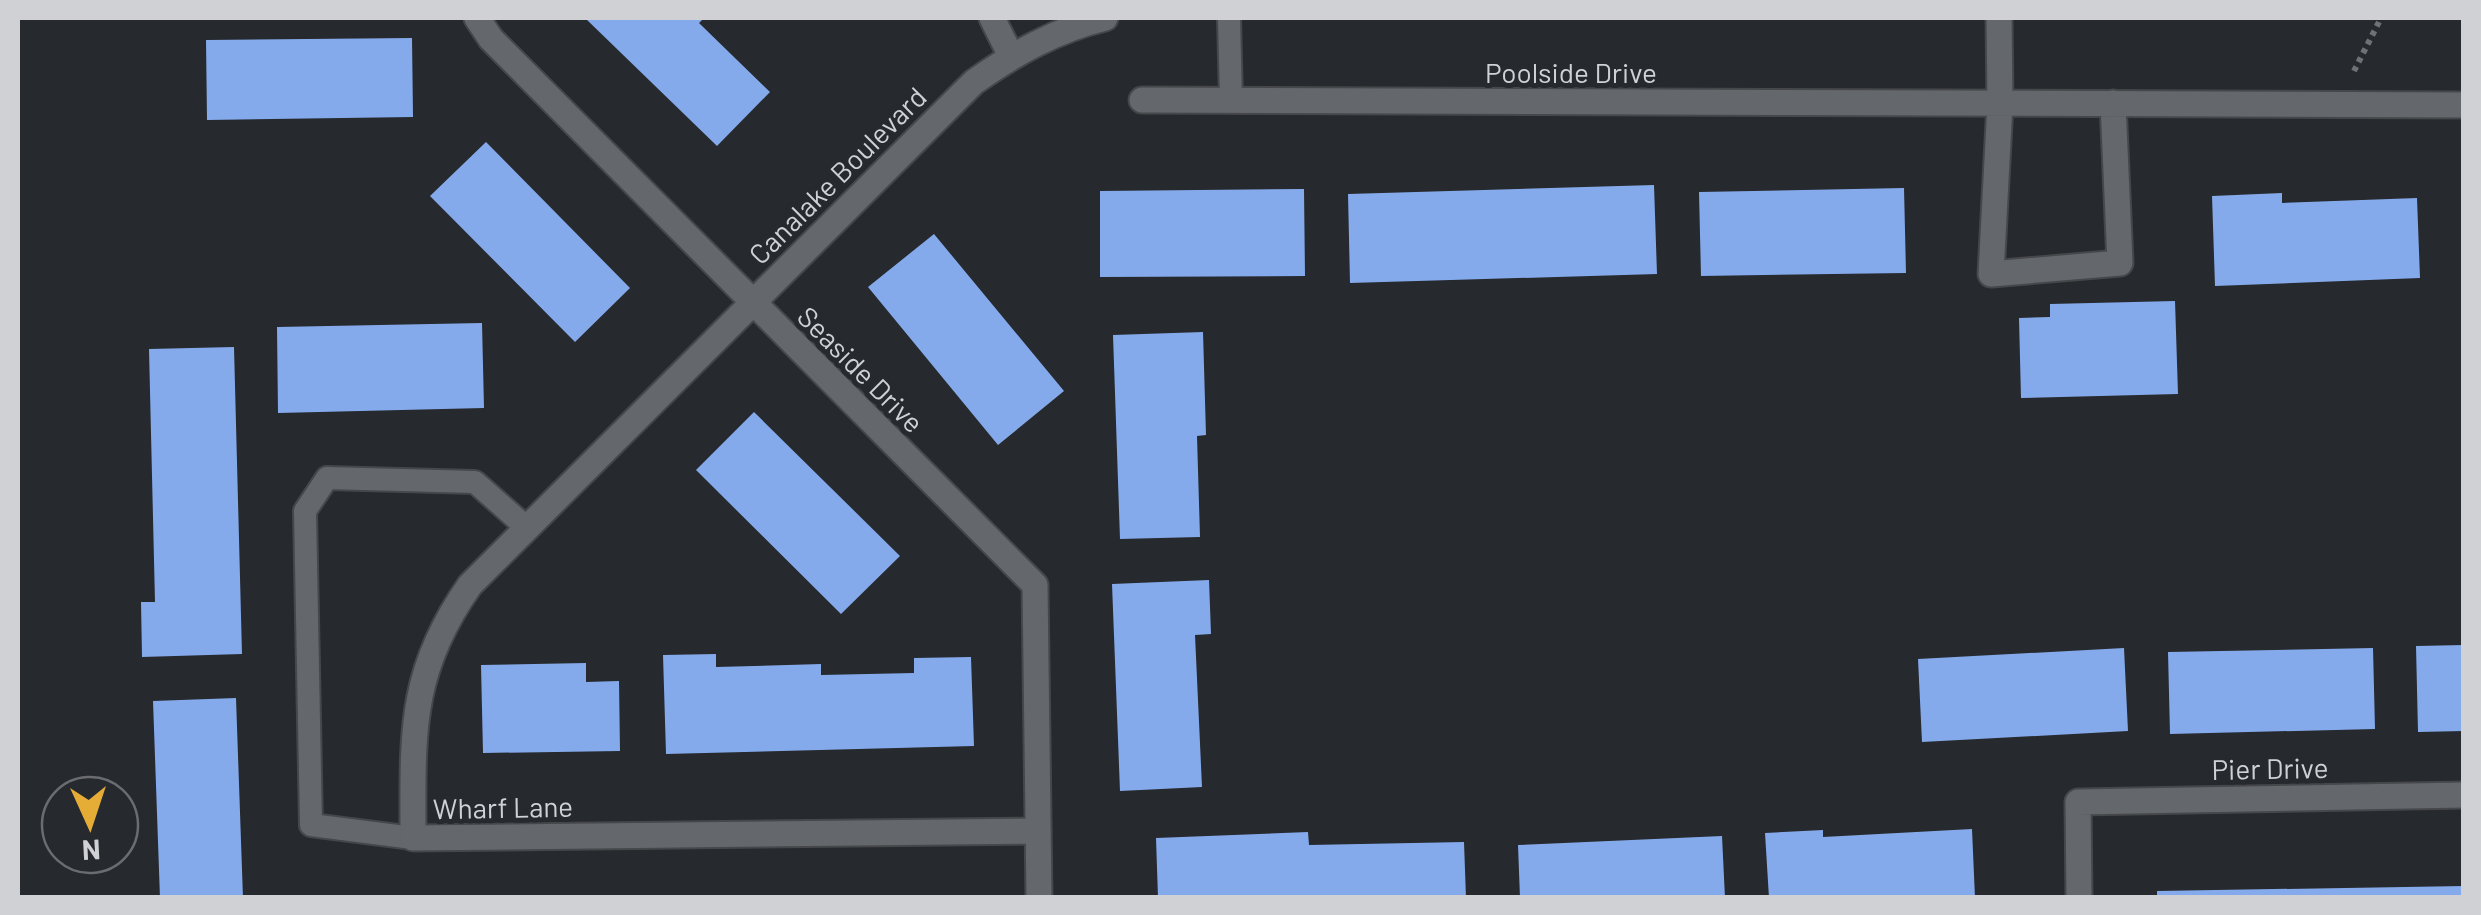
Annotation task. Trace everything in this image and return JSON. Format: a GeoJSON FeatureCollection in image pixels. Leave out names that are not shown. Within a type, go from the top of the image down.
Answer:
{"type":"FeatureCollection","features":[{"type":"Feature","properties":{"kind":"street","name":"Seaside Drive"},"geometry":{"type":"LineString","coordinates":[[477,18],[490,39],[1035,585],[1039,898]]}},
{"type":"Feature","properties":{"kind":"street"},"geometry":{"type":"LineString","coordinates":[[992,18],[1010,56]]}},
{"type":"Feature","properties":{"kind":"street","name":"Canalake Boulevard"},"geometry":{"type":"LineString","coordinates":[[638,416],[974,82],[1010,56],[1052,35],[1105,18]]}},
{"type":"Feature","properties":{"kind":"street"},"geometry":{"type":"LineString","coordinates":[[2000,18],[2000,104],[1991,274],[2120,263],[2113,103]]}},
{"type":"Feature","properties":{"kind":"street","name":"Poolside Drive"},"geometry":{"type":"LineString","coordinates":[[1142,100],[2464,105]]}},
{"type":"Feature","properties":{"kind":"street","name":"Wharf Lane"},"geometry":{"type":"LineString","coordinates":[[638,416],[470,585],[452,611],[431,654],[417,700],[412,731],[413,838],[1038,830]]}},
{"type":"Feature","properties":{"kind":"street","name":"Pier Drive"},"geometry":{"type":"LineString","coordinates":[[2079,898],[2078,802],[2464,794]]}},
{"type":"Feature","properties":{"kind":"lane"},"geometry":{"type":"LineString","coordinates":[[1229,18],[1231,100]]}},
{"type":"Feature","properties":{"kind":"lane"},"geometry":{"type":"LineString","coordinates":[[413,838],[310,824],[304,511],[327,478],[475,482],[526,528]]}},
{"type":"Feature","properties":{"kind":"path"},"geometry":{"type":"LineString","coordinates":[[2349,82],[2381,18]]}},
{"type":"Feature","properties":{"kind":"building"},"geometry":{"type":"Polygon","coordinates":[[[585,18],[704,18],[699,23],[770,92],[717,146],[585,18]]]}},
{"type":"Feature","properties":{"kind":"building"},"geometry":{"type":"Polygon","coordinates":[[[412,38],[413,117],[207,120],[206,40],[412,38]]]}},
{"type":"Feature","properties":{"kind":"building"},"geometry":{"type":"Polygon","coordinates":[[[486,142],[630,288],[575,342],[430,196],[486,142]]]}},
{"type":"Feature","properties":{"kind":"building"},"geometry":{"type":"Polygon","coordinates":[[[1654,185],[1657,274],[1350,283],[1348,194],[1654,185]]]}},
{"type":"Feature","properties":{"kind":"building"},"geometry":{"type":"Polygon","coordinates":[[[1904,188],[1906,273],[1701,276],[1699,192],[1904,188]]]}},
{"type":"Feature","properties":{"kind":"building"},"geometry":{"type":"Polygon","coordinates":[[[1304,189],[1305,276],[1100,277],[1100,191],[1304,189]]]}},
{"type":"Feature","properties":{"kind":"building"},"geometry":{"type":"Polygon","coordinates":[[[2282,193],[2282,203],[2417,198],[2420,278],[2215,286],[2212,196],[2282,193]]]}},
{"type":"Feature","properties":{"kind":"building"},"geometry":{"type":"Polygon","coordinates":[[[934,234],[1064,391],[998,445],[868,287],[934,234]]]}},
{"type":"Feature","properties":{"kind":"building"},"geometry":{"type":"Polygon","coordinates":[[[2175,301],[2178,394],[2021,398],[2019,318],[2050,317],[2050,304],[2175,301]]]}},
{"type":"Feature","properties":{"kind":"building"},"geometry":{"type":"Polygon","coordinates":[[[482,323],[484,408],[278,413],[277,327],[482,323]]]}},
{"type":"Feature","properties":{"kind":"building"},"geometry":{"type":"Polygon","coordinates":[[[1203,332],[1206,435],[1197,436],[1200,537],[1120,539],[1113,335],[1203,332]]]}},
{"type":"Feature","properties":{"kind":"building"},"geometry":{"type":"Polygon","coordinates":[[[234,347],[242,654],[142,657],[141,602],[155,602],[149,349],[234,347]]]}},
{"type":"Feature","properties":{"kind":"building"},"geometry":{"type":"Polygon","coordinates":[[[754,412],[900,556],[841,614],[696,470],[754,412]]]}},
{"type":"Feature","properties":{"kind":"building"},"geometry":{"type":"Polygon","coordinates":[[[1209,580],[1211,634],[1195,635],[1202,787],[1120,791],[1112,584],[1209,580]]]}},
{"type":"Feature","properties":{"kind":"building"},"geometry":{"type":"Polygon","coordinates":[[[2464,645],[2464,731],[2418,732],[2416,646],[2464,645]]]}},
{"type":"Feature","properties":{"kind":"building"},"geometry":{"type":"Polygon","coordinates":[[[2124,648],[2128,731],[1922,742],[1918,659],[2124,648]]]}},
{"type":"Feature","properties":{"kind":"building"},"geometry":{"type":"Polygon","coordinates":[[[2373,648],[2375,729],[2170,734],[2168,652],[2373,648]]]}},
{"type":"Feature","properties":{"kind":"building"},"geometry":{"type":"Polygon","coordinates":[[[716,654],[716,667],[821,664],[821,675],[914,673],[914,658],[971,657],[974,746],[666,754],[663,655],[716,654]]]}},
{"type":"Feature","properties":{"kind":"building"},"geometry":{"type":"Polygon","coordinates":[[[586,663],[586,682],[619,681],[620,751],[483,753],[481,665],[586,663]]]}},
{"type":"Feature","properties":{"kind":"building"},"geometry":{"type":"Polygon","coordinates":[[[236,698],[243,898],[160,898],[153,701],[236,698]]]}},
{"type":"Feature","properties":{"kind":"building"},"geometry":{"type":"Polygon","coordinates":[[[1972,829],[1975,898],[1769,898],[1765,833],[1823,830],[1823,837],[1972,829]]]}},
{"type":"Feature","properties":{"kind":"building"},"geometry":{"type":"Polygon","coordinates":[[[1308,832],[1309,845],[1464,842],[1466,898],[1158,898],[1156,838],[1308,832]]]}},
{"type":"Feature","properties":{"kind":"building"},"geometry":{"type":"Polygon","coordinates":[[[1722,836],[1725,898],[1520,898],[1518,845],[1722,836]]]}},
{"type":"Feature","properties":{"kind":"building"},"geometry":{"type":"Polygon","coordinates":[[[2464,886],[2464,898],[2157,898],[2157,891],[2464,886]]]}}]}
